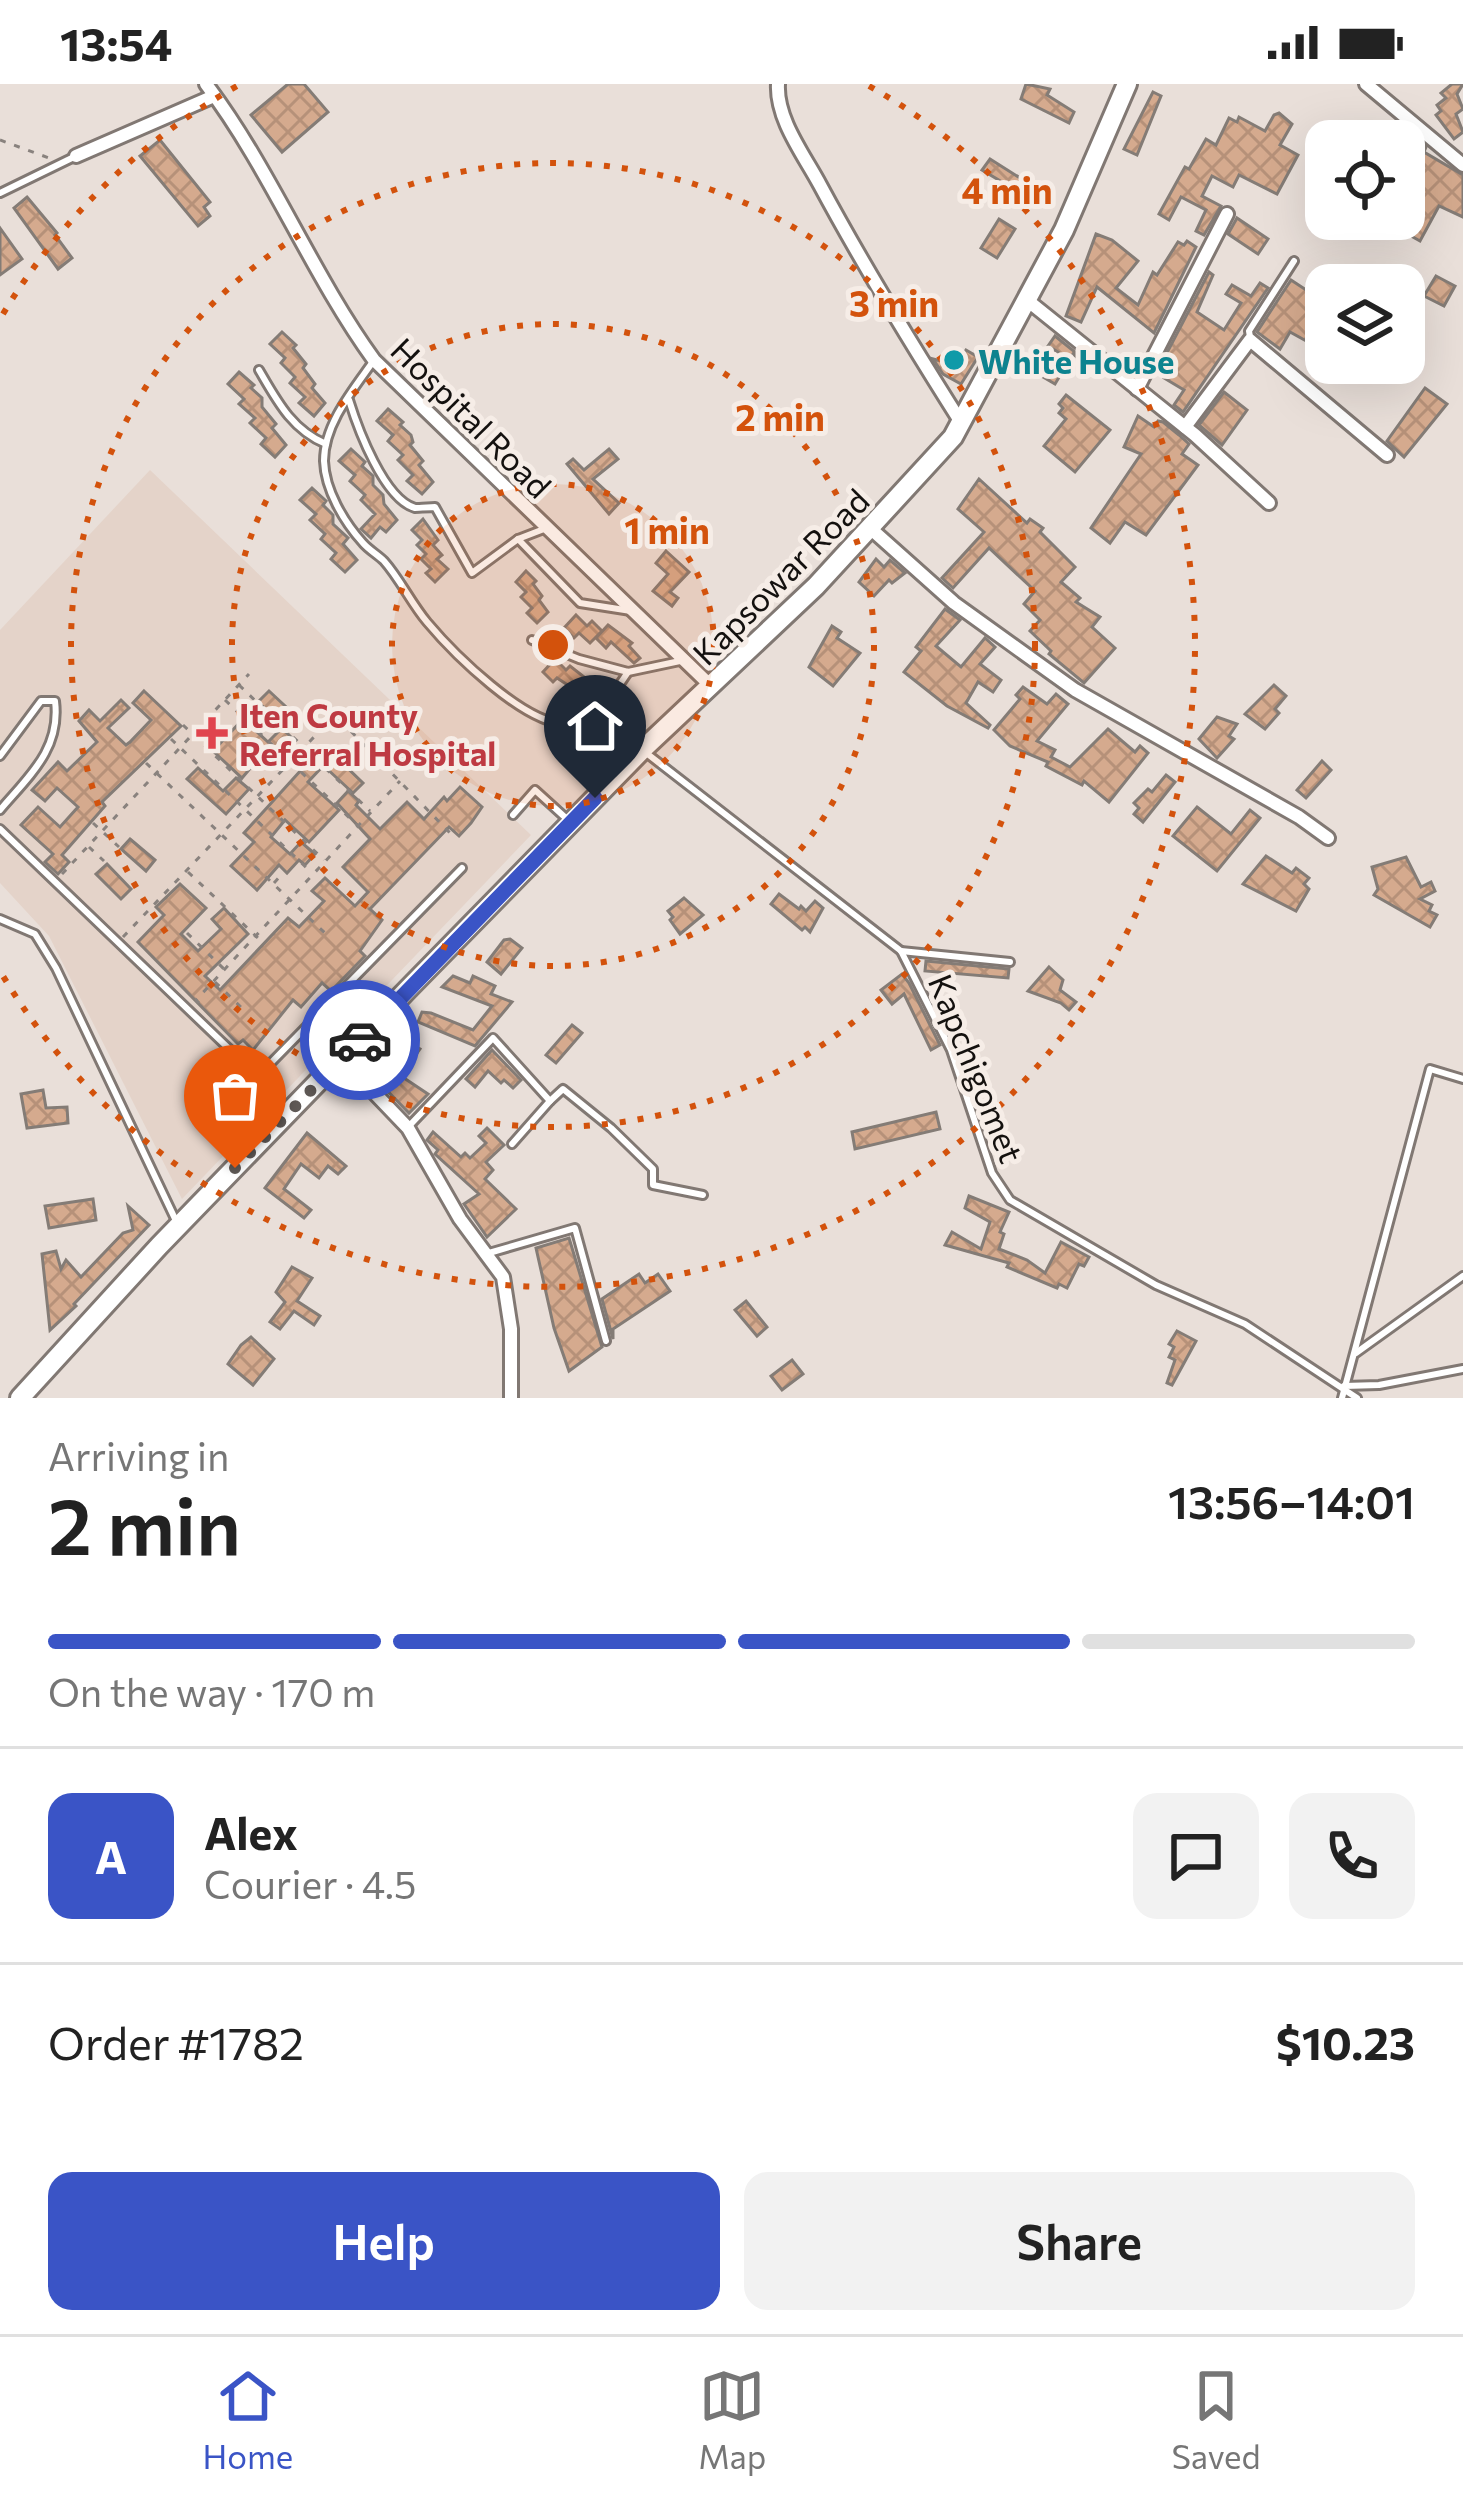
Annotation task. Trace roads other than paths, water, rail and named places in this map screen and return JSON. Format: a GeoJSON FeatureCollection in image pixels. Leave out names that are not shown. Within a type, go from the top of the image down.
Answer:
{"type":"FeatureCollection","features":[{"type":"Feature","properties":{"kind":"main road","name":"Kapsowar Road"},"geometry":{"type":"LineString","coordinates":[[20,1398],[178,1226],[642,750],[712,687],[870,528],[962,424],[1064,230],[1127,84]]}},
{"type":"Feature","properties":{"kind":"street"},"geometry":{"type":"LineString","coordinates":[[778,84],[778,101],[791,132],[874,285],[962,424]]}},
{"type":"Feature","properties":{"kind":"street"},"geometry":{"type":"LineString","coordinates":[[1366,84],[1463,165]]}},
{"type":"Feature","properties":{"kind":"street"},"geometry":{"type":"LineString","coordinates":[[70,160],[210,90]]}},
{"type":"Feature","properties":{"kind":"street","name":"Hospital Road"},"geometry":{"type":"LineString","coordinates":[[210,90],[374,360],[712,687]]}},
{"type":"Feature","properties":{"kind":"street"},"geometry":{"type":"LineString","coordinates":[[1137,389],[1227,214]]}},
{"type":"Feature","properties":{"kind":"street"},"geometry":{"type":"LineString","coordinates":[[1027,300],[1185,427],[1269,503]]}},
{"type":"Feature","properties":{"kind":"street"},"geometry":{"type":"LineString","coordinates":[[1185,427],[1250,340],[1387,455]]}},
{"type":"Feature","properties":{"kind":"street"},"geometry":{"type":"LineString","coordinates":[[870,528],[954,603],[1075,691],[1208,764],[1328,838]]}},
{"type":"Feature","properties":{"kind":"street"},"geometry":{"type":"LineString","coordinates":[[343,1059],[408,1128],[460,1219],[503,1277],[511,1329],[511,1398]]}},
{"type":"Feature","properties":{"kind":"lane"},"geometry":{"type":"LineString","coordinates":[[0,193],[70,160]]}},
{"type":"Feature","properties":{"kind":"lane"},"geometry":{"type":"LineString","coordinates":[[1250,340],[1249,331],[1294,262]]}},
{"type":"Feature","properties":{"kind":"lane"},"geometry":{"type":"LineString","coordinates":[[374,360],[348,397],[326,444],[324,465],[330,490],[364,545],[385,562],[429,625],[520,708],[565,725],[588,718],[608,702],[628,673]]}},
{"type":"Feature","properties":{"kind":"lane"},"geometry":{"type":"LineString","coordinates":[[259,370],[304,435],[326,444]]}},
{"type":"Feature","properties":{"kind":"lane"},"geometry":{"type":"LineString","coordinates":[[348,397],[360,437],[395,495],[416,508],[435,507],[472,573],[518,539],[544,529]]}},
{"type":"Feature","properties":{"kind":"lane"},"geometry":{"type":"LineString","coordinates":[[518,539],[580,603],[633,611]]}},
{"type":"Feature","properties":{"kind":"lane"},"geometry":{"type":"LineString","coordinates":[[532,640],[628,673],[683,660]]}},
{"type":"Feature","properties":{"kind":"lane"},"geometry":{"type":"LineString","coordinates":[[0,756],[41,701],[55,701],[57,718],[50,751],[0,810]]}},
{"type":"Feature","properties":{"kind":"lane","name":"Kapchigomet"},"geometry":{"type":"LineString","coordinates":[[642,750],[901,951],[951,1049],[992,1173],[1010,1200],[1156,1285],[1245,1324],[1357,1398]]}},
{"type":"Feature","properties":{"kind":"lane"},"geometry":{"type":"LineString","coordinates":[[513,814],[535,790],[571,823]]}},
{"type":"Feature","properties":{"kind":"lane"},"geometry":{"type":"LineString","coordinates":[[0,830],[273,1090]]}},
{"type":"Feature","properties":{"kind":"lane"},"geometry":{"type":"LineString","coordinates":[[258,1076],[462,868]]}},
{"type":"Feature","properties":{"kind":"lane"},"geometry":{"type":"LineString","coordinates":[[0,919],[34,934],[56,968],[178,1226]]}},
{"type":"Feature","properties":{"kind":"lane"},"geometry":{"type":"LineString","coordinates":[[901,951],[1010,962]]}},
{"type":"Feature","properties":{"kind":"lane"},"geometry":{"type":"LineString","coordinates":[[408,1128],[493,1039],[550,1101]]}},
{"type":"Feature","properties":{"kind":"lane"},"geometry":{"type":"LineString","coordinates":[[1342,1398],[1430,1069],[1463,1079]]}},
{"type":"Feature","properties":{"kind":"lane"},"geometry":{"type":"LineString","coordinates":[[512,1144],[563,1089],[653,1169],[653,1185],[703,1196]]}},
{"type":"Feature","properties":{"kind":"lane"},"geometry":{"type":"LineString","coordinates":[[486,1254],[574,1228],[606,1341]]}},
{"type":"Feature","properties":{"kind":"lane"},"geometry":{"type":"LineString","coordinates":[[1353,1355],[1463,1276]]}},
{"type":"Feature","properties":{"kind":"lane"},"geometry":{"type":"LineString","coordinates":[[1344,1386],[1379,1385],[1463,1370]]}},
{"type":"Feature","properties":{"kind":"place","name":"White House"},"geometry":{"type":"Point","coordinates":[954,360]}},
{"type":"Feature","properties":{"kind":"place","name":"Iten County Referral Hospital"},"geometry":{"type":"Point","coordinates":[212,733]}}]}
